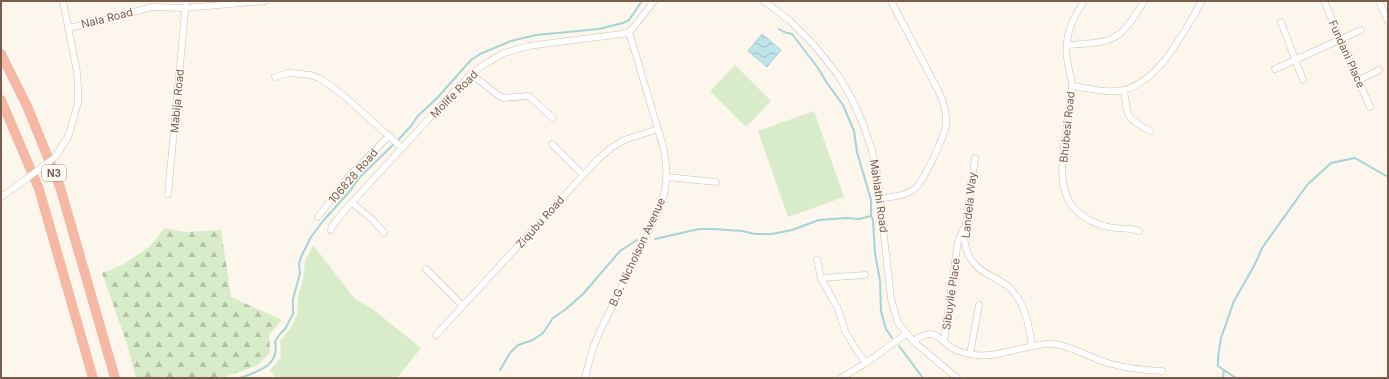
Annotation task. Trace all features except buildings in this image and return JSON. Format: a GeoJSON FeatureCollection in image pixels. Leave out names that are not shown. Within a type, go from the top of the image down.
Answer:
{"type":"FeatureCollection","features":[{"type":"Feature","properties":{"kind":"highway","name":"N3"},"geometry":{"type":"LineString","coordinates":[[1,54],[27,106],[60,187],[115,378]]}},
{"type":"Feature","properties":{"kind":"highway","name":"N3"},"geometry":{"type":"LineString","coordinates":[[1,100],[39,189],[93,378]]}},
{"type":"Feature","properties":{"kind":"street"},"geometry":{"type":"LineString","coordinates":[[1,197],[50,161],[68,137],[75,117],[78,96],[77,72],[63,1]]}},
{"type":"Feature","properties":{"kind":"street","name":"Mabija Road"},"geometry":{"type":"LineString","coordinates":[[168,194],[186,1]]}},
{"type":"Feature","properties":{"kind":"street","name":"Nala Road"},"geometry":{"type":"LineString","coordinates":[[68,28],[101,21],[152,7],[185,8],[265,1]]}},
{"type":"Feature","properties":{"kind":"street"},"geometry":{"type":"LineString","coordinates":[[629,32],[654,1]]}},
{"type":"Feature","properties":{"kind":"street","name":"Mahlathi Road"},"geometry":{"type":"LineString","coordinates":[[764,1],[790,21],[814,45],[838,75],[852,99],[871,147],[877,173],[881,198],[891,299],[898,323],[913,341],[957,378]]}},
{"type":"Feature","properties":{"kind":"street"},"geometry":{"type":"LineString","coordinates":[[881,198],[909,193],[918,186],[940,142],[946,125],[945,109],[939,92],[891,1]]}},
{"type":"Feature","properties":{"kind":"street","name":"Bhubesi Road"},"geometry":{"type":"LineString","coordinates":[[1084,1],[1070,28],[1067,45],[1067,58],[1072,86],[1070,112],[1065,135],[1063,171],[1067,198],[1074,208],[1080,213],[1108,228],[1131,228],[1139,230]]}},
{"type":"Feature","properties":{"kind":"street"},"geometry":{"type":"LineString","coordinates":[[1067,45],[1097,43],[1114,38],[1129,25],[1144,1]]}},
{"type":"Feature","properties":{"kind":"street"},"geometry":{"type":"LineString","coordinates":[[1072,86],[1100,91],[1124,90],[1136,85],[1148,77],[1161,64],[1175,46],[1202,1]]}},
{"type":"Feature","properties":{"kind":"street","name":"Fundani Place"},"geometry":{"type":"LineString","coordinates":[[1324,1],[1370,107]]}},
{"type":"Feature","properties":{"kind":"street"},"geometry":{"type":"LineString","coordinates":[[1379,1],[1388,21]]}},
{"type":"Feature","properties":{"kind":"street"},"geometry":{"type":"LineString","coordinates":[[1281,22],[1304,80]]}},
{"type":"Feature","properties":{"kind":"street"},"geometry":{"type":"LineString","coordinates":[[1275,69],[1361,30]]}},
{"type":"Feature","properties":{"kind":"street","name":"Molife Road"},"geometry":{"type":"LineString","coordinates":[[331,230],[332,226],[401,147],[471,74],[495,57],[515,49],[629,32]]}},
{"type":"Feature","properties":{"kind":"street","name":"B.G. Nicholson Avenue"},"geometry":{"type":"LineString","coordinates":[[586,378],[592,351],[600,330],[659,210],[665,191],[667,178],[666,158],[629,32]]}},
{"type":"Feature","properties":{"kind":"street"},"geometry":{"type":"LineString","coordinates":[[1359,80],[1379,70]]}},
{"type":"Feature","properties":{"kind":"street"},"geometry":{"type":"LineString","coordinates":[[275,76],[294,73],[311,75],[321,79],[342,94],[401,147]]}},
{"type":"Feature","properties":{"kind":"street"},"geometry":{"type":"LineString","coordinates":[[471,74],[503,98],[529,96],[553,118]]}},
{"type":"Feature","properties":{"kind":"street"},"geometry":{"type":"LineString","coordinates":[[1124,90],[1128,114],[1131,120],[1150,131]]}},
{"type":"Feature","properties":{"kind":"street","name":"Ziqubu Road"},"geometry":{"type":"LineString","coordinates":[[436,335],[597,160],[624,140],[658,129]]}},
{"type":"Feature","properties":{"kind":"street","name":"106828 Road"},"geometry":{"type":"LineString","coordinates":[[318,217],[348,178],[390,138]]}},
{"type":"Feature","properties":{"kind":"street"},"geometry":{"type":"LineString","coordinates":[[552,144],[583,175]]}},
{"type":"Feature","properties":{"kind":"street","name":"Landela Way"},"geometry":{"type":"LineString","coordinates":[[975,158],[966,225],[966,250],[972,261],[980,270],[1007,286],[1018,298],[1026,315],[1032,346]]}},
{"type":"Feature","properties":{"kind":"street"},"geometry":{"type":"LineString","coordinates":[[667,178],[716,182]]}},
{"type":"Feature","properties":{"kind":"street"},"geometry":{"type":"LineString","coordinates":[[352,203],[373,220],[384,232]]}},
{"type":"Feature","properties":{"kind":"street","name":"Sibuyile Place"},"geometry":{"type":"LineString","coordinates":[[944,340],[958,241],[966,225]]}},
{"type":"Feature","properties":{"kind":"street"},"geometry":{"type":"LineString","coordinates":[[817,260],[821,278],[838,309],[845,331],[866,362]]}},
{"type":"Feature","properties":{"kind":"street"},"geometry":{"type":"LineString","coordinates":[[426,269],[462,306]]}},
{"type":"Feature","properties":{"kind":"street"},"geometry":{"type":"LineString","coordinates":[[821,278],[865,275]]}},
{"type":"Feature","properties":{"kind":"street"},"geometry":{"type":"LineString","coordinates":[[970,354],[978,305]]}},
{"type":"Feature","properties":{"kind":"street"},"geometry":{"type":"LineString","coordinates":[[841,378],[906,334]]}},
{"type":"Feature","properties":{"kind":"street"},"geometry":{"type":"LineString","coordinates":[[913,341],[927,334],[934,334],[958,351],[979,355],[990,355],[1032,346],[1059,344],[1114,364],[1139,369],[1162,371]]}},
{"type":"Feature","properties":{"kind":"green space"},"geometry":{"type":"Polygon","coordinates":[[[735,65],[771,101],[746,127],[710,91],[735,65]]]}},
{"type":"Feature","properties":{"kind":"green space"},"geometry":{"type":"Polygon","coordinates":[[[814,111],[844,197],[788,217],[758,131],[814,111]]]}},
{"type":"Feature","properties":{"kind":"green space"},"geometry":{"type":"Polygon","coordinates":[[[165,228],[185,232],[221,230],[231,297],[282,320],[269,335],[270,353],[256,366],[222,378],[136,378],[127,344],[102,273],[122,265],[149,247],[165,228]]]}},
{"type":"Feature","properties":{"kind":"green space"},"geometry":{"type":"Polygon","coordinates":[[[313,245],[355,299],[371,308],[421,348],[397,378],[275,378],[270,370],[281,357],[280,341],[290,329],[297,315],[298,296],[303,279],[305,261],[313,245]]]}},
{"type":"Feature","properties":{"kind":"water"},"geometry":{"type":"Polygon","coordinates":[[[762,34],[781,50],[767,67],[748,51],[762,34]]]}},
{"type":"Feature","properties":{"kind":"waterway"},"geometry":{"type":"LineString","coordinates":[[240,378],[261,370],[271,362],[276,349],[275,341],[285,329],[293,314],[293,299],[300,273],[299,264],[311,237],[350,191],[359,178],[399,139],[417,117],[438,97],[471,60],[480,54],[511,41],[536,35],[599,29],[623,23],[629,20],[642,1]]}},
{"type":"Feature","properties":{"kind":"waterway"},"geometry":{"type":"LineString","coordinates":[[779,29],[792,34],[818,68],[843,105],[854,131],[857,152],[871,200],[871,216],[873,220],[875,253],[880,281],[881,311],[886,329],[892,338]]}},
{"type":"Feature","properties":{"kind":"waterway"},"geometry":{"type":"LineString","coordinates":[[1236,378],[1218,366],[1221,338],[1234,301],[1254,266],[1262,248],[1307,185],[1331,163],[1355,158],[1388,177]]}},
{"type":"Feature","properties":{"kind":"waterway"},"geometry":{"type":"LineString","coordinates":[[655,239],[699,229],[772,234],[792,230],[819,220],[847,218],[859,219],[871,216]]}},
{"type":"Feature","properties":{"kind":"waterway"},"geometry":{"type":"LineString","coordinates":[[500,370],[510,353],[518,345],[533,340],[543,333],[553,318],[583,294],[620,251],[637,240]]}},
{"type":"Feature","properties":{"kind":"waterway"},"geometry":{"type":"LineString","coordinates":[[899,346],[923,378]]}},
{"type":"Feature","properties":{"kind":"waterway"},"geometry":{"type":"LineString","coordinates":[[1223,378],[1224,370]]}},
{"type":"Feature","properties":{"kind":"waterway"},"geometry":{"type":"LineString","coordinates":[[1029,378],[1037,378]]}}]}
